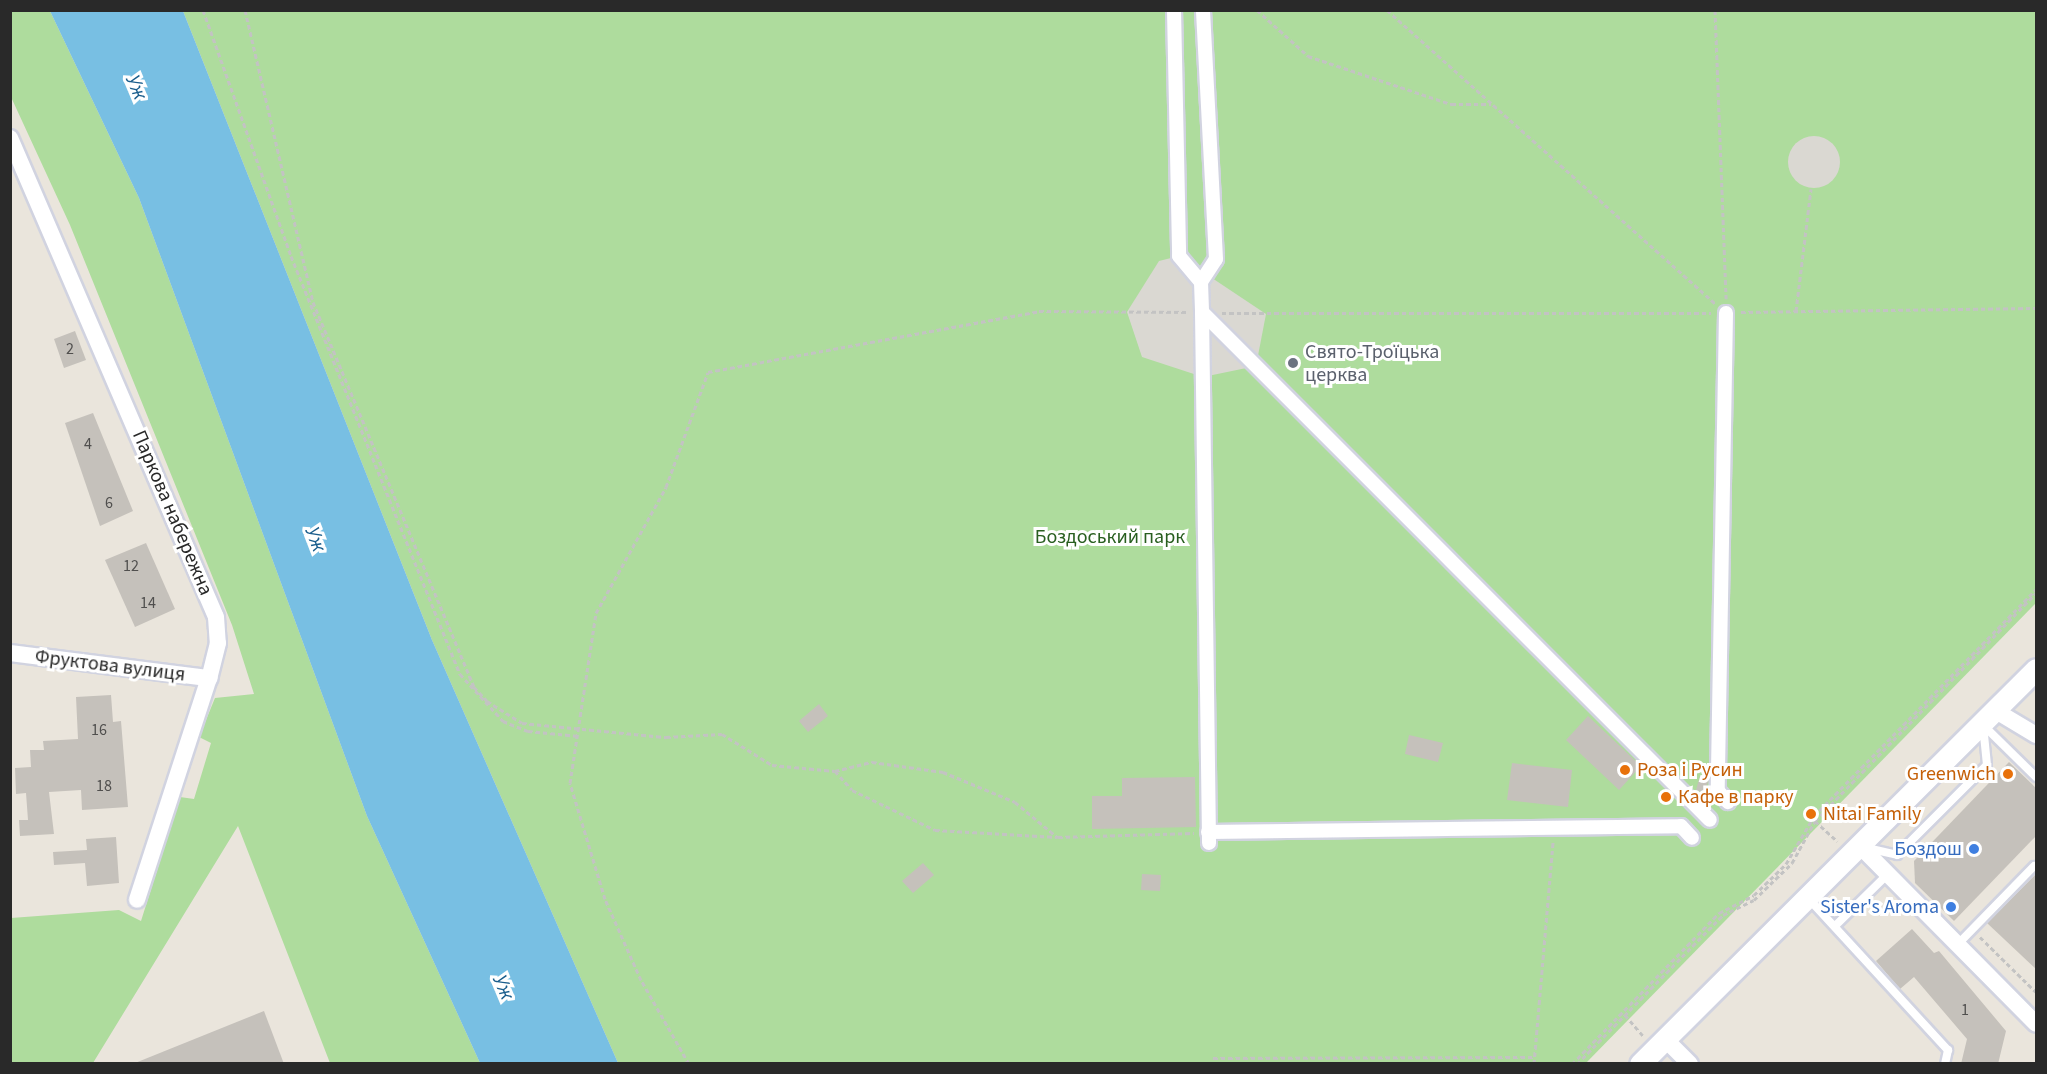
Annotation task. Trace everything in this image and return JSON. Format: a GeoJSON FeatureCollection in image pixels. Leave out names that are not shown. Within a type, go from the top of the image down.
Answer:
{"type":"FeatureCollection","features":[{"type":"Feature","properties":{"kind":"street"},"geometry":{"type":"LineString","coordinates":[[1174,10],[1179,256],[1201,282]]}},
{"type":"Feature","properties":{"kind":"street"},"geometry":{"type":"LineString","coordinates":[[1203,10],[1216,259],[1201,282],[1209,838],[1681,826],[1692,838]]}},
{"type":"Feature","properties":{"kind":"street","name":"Паркова набережна"},"geometry":{"type":"LineString","coordinates":[[10,138],[216,617],[218,643],[209,678],[137,900]]}},
{"type":"Feature","properties":{"kind":"street"},"geometry":{"type":"LineString","coordinates":[[1202,312],[1710,820]]}},
{"type":"Feature","properties":{"kind":"street"},"geometry":{"type":"LineString","coordinates":[[1726,313],[1718,791],[1728,802]]}},
{"type":"Feature","properties":{"kind":"street","name":"Фруктова вулиця"},"geometry":{"type":"LineString","coordinates":[[10,653],[209,678]]}},
{"type":"Feature","properties":{"kind":"street"},"geometry":{"type":"LineString","coordinates":[[1640,1064],[2037,669]]}},
{"type":"Feature","properties":{"kind":"street"},"geometry":{"type":"LineString","coordinates":[[1989,718],[2037,735]]}},
{"type":"Feature","properties":{"kind":"street"},"geometry":{"type":"LineString","coordinates":[[1856,850],[1888,874],[2037,1024]]}},
{"type":"Feature","properties":{"kind":"street"},"geometry":{"type":"LineString","coordinates":[[1665,1039],[1690,1064]]}},
{"type":"Feature","properties":{"kind":"lane"},"geometry":{"type":"LineString","coordinates":[[1989,718],[2037,777]]}},
{"type":"Feature","properties":{"kind":"lane"},"geometry":{"type":"LineString","coordinates":[[1856,850],[1897,855],[1987,765],[1989,718]]}},
{"type":"Feature","properties":{"kind":"lane"},"geometry":{"type":"LineString","coordinates":[[1958,944],[2036,866]]}},
{"type":"Feature","properties":{"kind":"lane"},"geometry":{"type":"LineString","coordinates":[[1835,926],[1888,874]]}},
{"type":"Feature","properties":{"kind":"lane"},"geometry":{"type":"LineString","coordinates":[[1808,897],[1948,1050],[1945,1064]]}},
{"type":"Feature","properties":{"kind":"path"},"geometry":{"type":"LineString","coordinates":[[203,10],[291,256],[460,674],[483,705],[503,721],[528,730],[579,736]]}},
{"type":"Feature","properties":{"kind":"path"},"geometry":{"type":"LineString","coordinates":[[245,10],[314,302],[474,687],[522,723],[580,730],[722,734],[772,765],[835,771],[872,762],[951,774],[1016,802],[1058,837]]}},
{"type":"Feature","properties":{"kind":"path"},"geometry":{"type":"LineString","coordinates":[[1257,10],[1308,56],[1451,104],[1492,104]]}},
{"type":"Feature","properties":{"kind":"path"},"geometry":{"type":"LineString","coordinates":[[1387,10],[1726,313]]}},
{"type":"Feature","properties":{"kind":"path"},"geometry":{"type":"LineString","coordinates":[[1715,10],[1726,313]]}},
{"type":"Feature","properties":{"kind":"path"},"geometry":{"type":"LineString","coordinates":[[1797,311],[1811,189]]}},
{"type":"Feature","properties":{"kind":"path"},"geometry":{"type":"LineString","coordinates":[[689,1064],[641,980],[605,899],[570,783],[580,730],[596,613],[666,487],[708,372],[1039,311],[1726,313],[2037,309]]}},
{"type":"Feature","properties":{"kind":"path"},"geometry":{"type":"LineString","coordinates":[[1574,1064],[1719,914],[1754,895],[1786,864],[1814,816],[2037,589]]}},
{"type":"Feature","properties":{"kind":"path"},"geometry":{"type":"LineString","coordinates":[[1574,1064],[1723,915],[1754,900],[1792,863],[1815,821],[2037,593]]}},
{"type":"Feature","properties":{"kind":"path"},"geometry":{"type":"LineString","coordinates":[[835,771],[852,790],[935,830],[1058,837],[1209,838]]}},
{"type":"Feature","properties":{"kind":"path"},"geometry":{"type":"LineString","coordinates":[[1815,821],[1856,850]]}},
{"type":"Feature","properties":{"kind":"path"},"geometry":{"type":"LineString","coordinates":[[1534,1064],[1554,828]]}},
{"type":"Feature","properties":{"kind":"path"},"geometry":{"type":"LineString","coordinates":[[1972,929],[2037,992]]}},
{"type":"Feature","properties":{"kind":"path"},"geometry":{"type":"LineString","coordinates":[[1624,1015],[1643,1036]]}},
{"type":"Feature","properties":{"kind":"path"},"geometry":{"type":"LineString","coordinates":[[1213,1058],[1534,1057]]}},
{"type":"Feature","properties":{"kind":"green space"},"geometry":{"type":"Polygon","coordinates":[[[10,11],[50,11],[139,198],[367,816],[480,1063],[330,1063],[238,826],[93,1063],[11,1063],[11,918],[119,910],[141,921],[180,797],[194,799],[211,743],[199,737],[215,698],[254,694],[232,625],[70,225],[11,97],[10,11]]]}},
{"type":"Feature","properties":{"kind":"green space","name":"Боздоський парк"},"geometry":{"type":"Polygon","coordinates":[[[183,11],[2036,11],[2036,603],[1586,1063],[618,1063],[432,640],[183,11]]]}},
{"type":"Feature","properties":{"kind":"shaded area"},"geometry":{"type":"Polygon","coordinates":[[[1809,136],[1819,136],[1833,143],[1840,162],[1833,181],[1819,188],[1809,188],[1799,184],[1792,177],[1788,167],[1788,157],[1792,147],[1799,140],[1809,136]]]}},
{"type":"Feature","properties":{"kind":"shaded area"},"geometry":{"type":"Polygon","coordinates":[[[1179,256],[1266,314],[1256,366],[1203,377],[1142,357],[1127,312],[1159,261],[1179,256]]]}},
{"type":"Feature","properties":{"kind":"water","name":"Уж"},"geometry":{"type":"Polygon","coordinates":[[[50,11],[183,11],[432,640],[618,1063],[480,1063],[367,816],[139,198],[50,11]]]}},
{"type":"Feature","properties":{"kind":"building"},"geometry":{"type":"Polygon","coordinates":[[[75,331],[86,360],[64,368],[54,339],[75,331]]]}},
{"type":"Feature","properties":{"kind":"building"},"geometry":{"type":"Polygon","coordinates":[[[93,413],[133,511],[100,526],[65,423],[93,413]]]}},
{"type":"Feature","properties":{"kind":"building"},"geometry":{"type":"Polygon","coordinates":[[[146,543],[175,609],[135,627],[105,560],[146,543]]]}},
{"type":"Feature","properties":{"kind":"building"},"geometry":{"type":"Polygon","coordinates":[[[111,695],[113,722],[121,721],[128,807],[82,810],[81,790],[49,792],[54,834],[20,836],[19,820],[28,820],[26,793],[16,794],[15,768],[31,767],[30,750],[44,750],[43,741],[78,739],[76,697],[111,695]]]}},
{"type":"Feature","properties":{"kind":"building"},"geometry":{"type":"Polygon","coordinates":[[[819,704],[828,716],[808,732],[799,721],[819,704]]]}},
{"type":"Feature","properties":{"kind":"building"},"geometry":{"type":"Polygon","coordinates":[[[1588,716],[1641,766],[1619,790],[1566,740],[1588,716]]]}},
{"type":"Feature","properties":{"kind":"building"},"geometry":{"type":"Polygon","coordinates":[[[1409,735],[1443,743],[1438,762],[1405,754],[1409,735]]]}},
{"type":"Feature","properties":{"kind":"building","name":"Боздош"},"geometry":{"type":"Polygon","coordinates":[[[2009,762],[2037,789],[2037,835],[1954,921],[1915,883],[1914,861],[2009,762]]]}},
{"type":"Feature","properties":{"kind":"building"},"geometry":{"type":"Polygon","coordinates":[[[1512,763],[1572,770],[1568,807],[1507,800],[1512,763]]]}},
{"type":"Feature","properties":{"kind":"building"},"geometry":{"type":"Polygon","coordinates":[[[1700,776],[1709,780],[1704,793],[1696,790],[1700,776]]]}},
{"type":"Feature","properties":{"kind":"building"},"geometry":{"type":"Polygon","coordinates":[[[1195,777],[1196,827],[1092,829],[1092,796],[1122,796],[1122,778],[1195,777]]]}},
{"type":"Feature","properties":{"kind":"building"},"geometry":{"type":"Polygon","coordinates":[[[116,837],[119,883],[87,886],[85,863],[54,865],[53,852],[87,850],[86,839],[116,837]]]}},
{"type":"Feature","properties":{"kind":"building"},"geometry":{"type":"Polygon","coordinates":[[[923,863],[934,875],[913,893],[902,881],[923,863]]]}},
{"type":"Feature","properties":{"kind":"building"},"geometry":{"type":"Polygon","coordinates":[[[2037,873],[2037,970],[1987,923],[2037,873]]]}},
{"type":"Feature","properties":{"kind":"building"},"geometry":{"type":"Polygon","coordinates":[[[1142,874],[1161,875],[1160,891],[1141,890],[1142,874]]]}},
{"type":"Feature","properties":{"kind":"building"},"geometry":{"type":"Polygon","coordinates":[[[1912,929],[1934,953],[1939,951],[2006,1031],[1998,1064],[1961,1064],[1967,1039],[1914,977],[1900,989],[1876,961],[1912,929]]]}},
{"type":"Feature","properties":{"kind":"building"},"geometry":{"type":"Polygon","coordinates":[[[264,1011],[284,1064],[135,1064],[135,1063],[264,1011]]]}},
{"type":"Feature","properties":{"kind":"place","name":"Свято-Троїцька церква"},"geometry":{"type":"Point","coordinates":[1293,363]}},
{"type":"Feature","properties":{"kind":"place","name":"Роза і Русин"},"geometry":{"type":"Point","coordinates":[1625,770]}},
{"type":"Feature","properties":{"kind":"place","name":"Greenwich"},"geometry":{"type":"Point","coordinates":[2008,774]}},
{"type":"Feature","properties":{"kind":"place","name":"Кафе в парку"},"geometry":{"type":"Point","coordinates":[1666,797]}},
{"type":"Feature","properties":{"kind":"place","name":"Nitai Family"},"geometry":{"type":"Point","coordinates":[1811,814]}},
{"type":"Feature","properties":{"kind":"place","name":"Боздош"},"geometry":{"type":"Point","coordinates":[1974,849]}},
{"type":"Feature","properties":{"kind":"place","name":"Sister's Aroma"},"geometry":{"type":"Point","coordinates":[1951,907]}}]}
